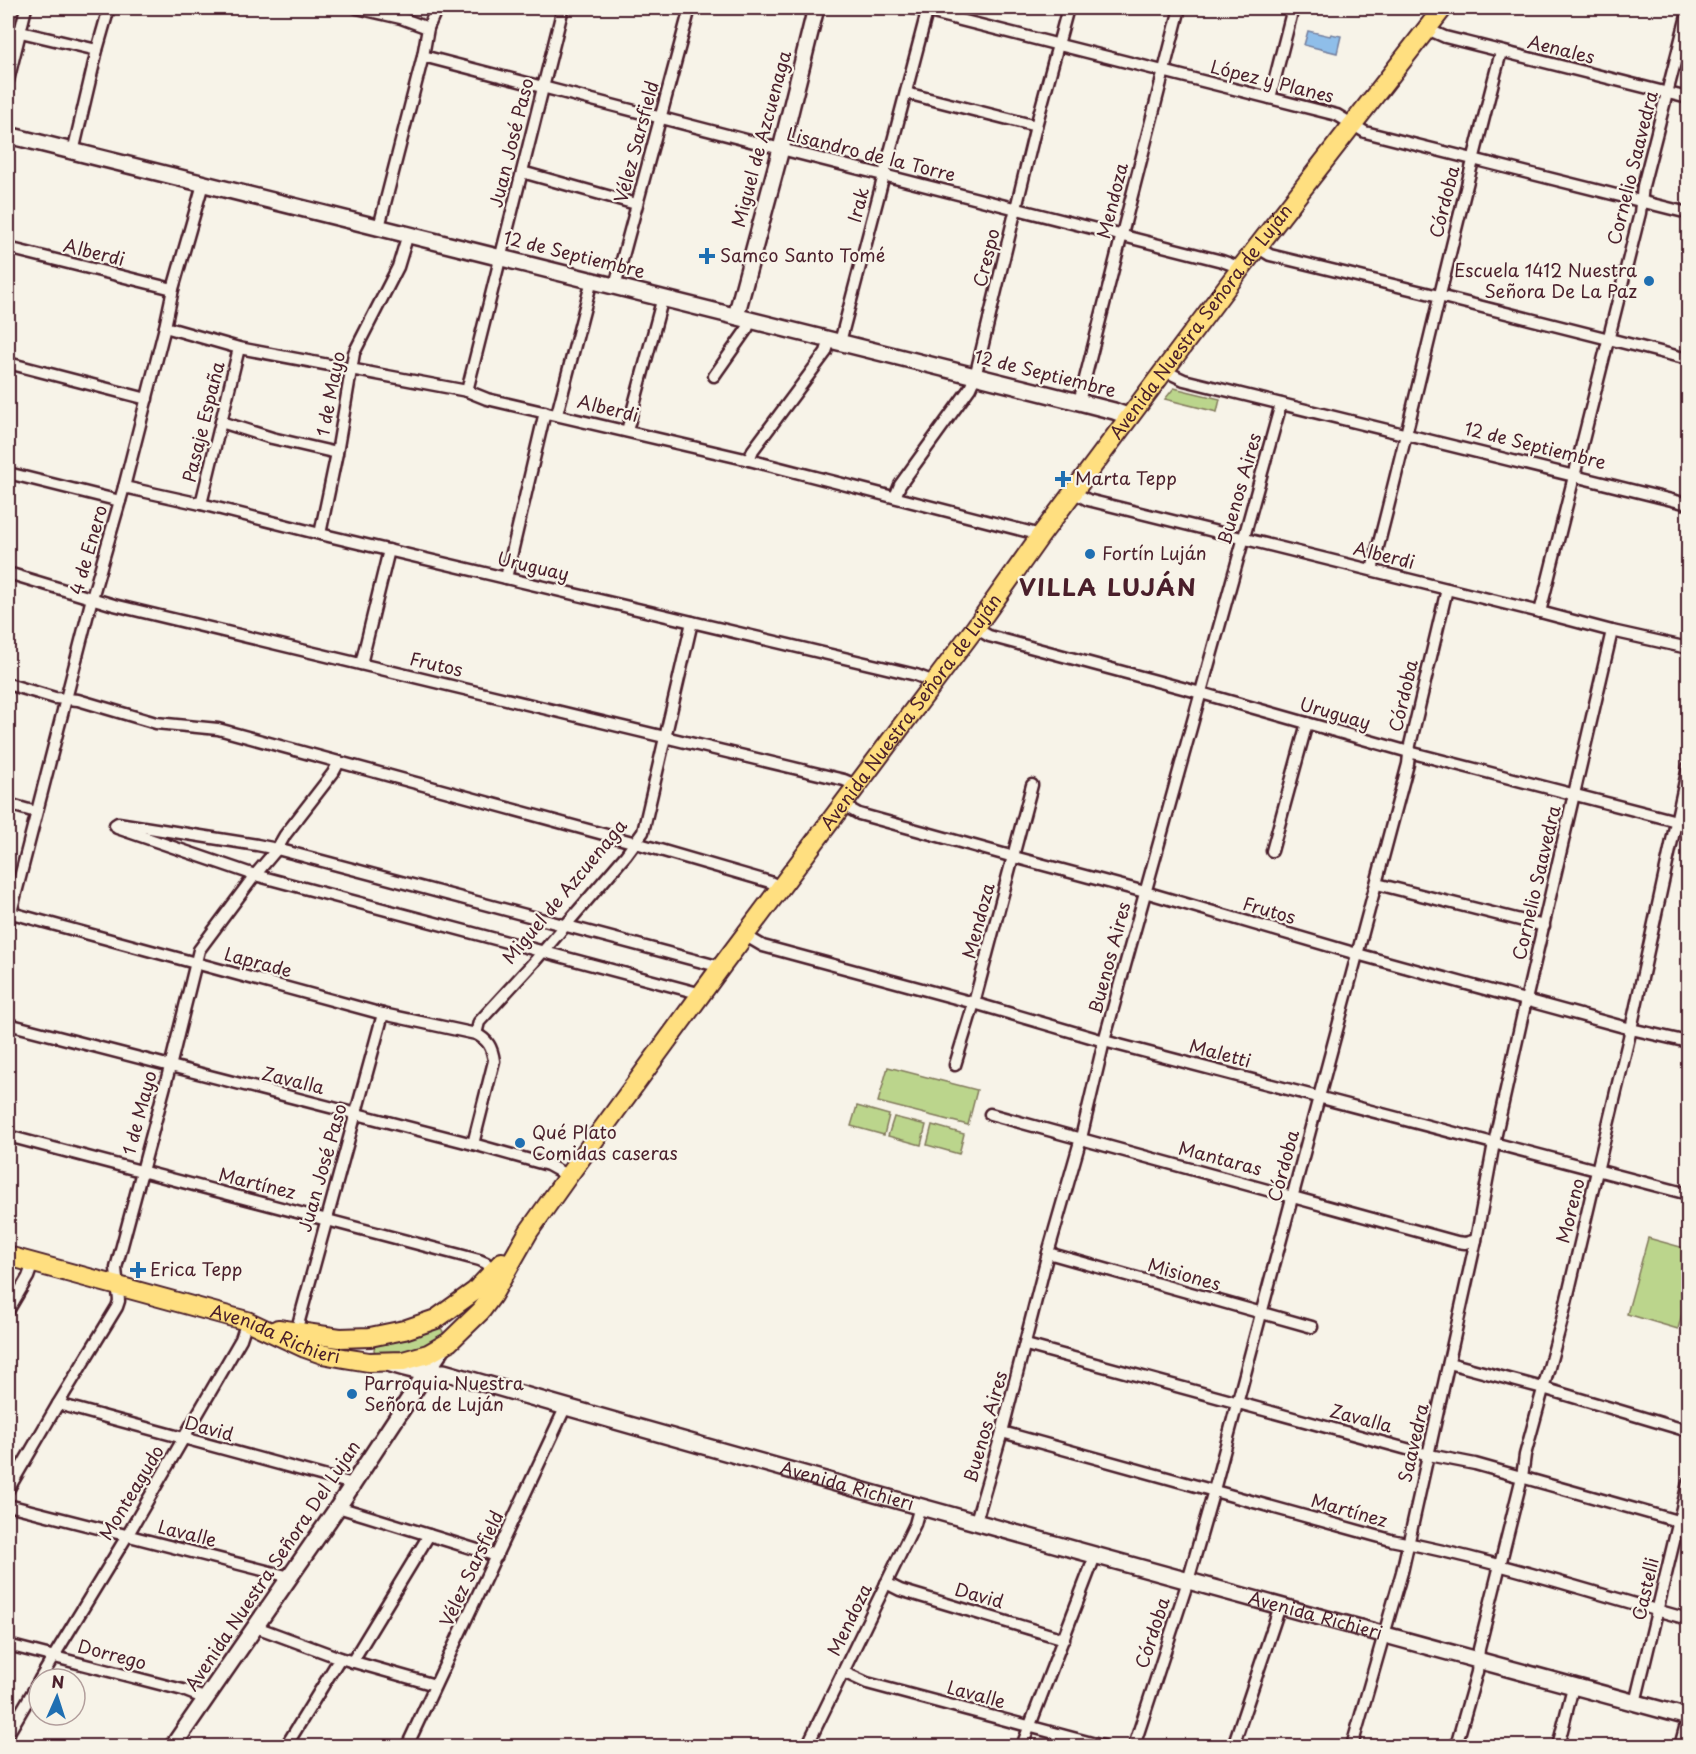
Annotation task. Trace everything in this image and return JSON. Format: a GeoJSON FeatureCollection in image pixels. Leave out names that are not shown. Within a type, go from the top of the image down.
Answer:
{"type":"FeatureCollection","features":[{"type":"Feature","properties":{"kind":"main road","name":"Avenida Nuestra Señora de Luján"},"geometry":{"type":"LineString","coordinates":[[388,1363],[414,1359],[446,1345],[481,1311],[529,1231],[721,967],[858,786],[1041,535],[1241,268],[1443,8]]}},
{"type":"Feature","properties":{"kind":"main road"},"geometry":{"type":"LineString","coordinates":[[250,1322],[340,1338],[370,1337],[404,1330],[436,1319],[475,1292],[529,1231]]}},
{"type":"Feature","properties":{"kind":"main road","name":"Avenida Richieri"},"geometry":{"type":"LineString","coordinates":[[8,1256],[250,1322],[322,1354],[388,1363]]}},
{"type":"Feature","properties":{"kind":"main road"},"geometry":{"type":"LineString","coordinates":[[436,1319],[449,1326],[451,1335],[446,1345]]}},
{"type":"Feature","properties":{"kind":"main road"},"geometry":{"type":"LineString","coordinates":[[369,1362],[364,1350],[370,1337]]}},
{"type":"Feature","properties":{"kind":"street"},"geometry":{"type":"LineString","coordinates":[[8,81],[26,8]]}},
{"type":"Feature","properties":{"kind":"street"},"geometry":{"type":"LineString","coordinates":[[73,152],[109,8]]}},
{"type":"Feature","properties":{"kind":"street"},"geometry":{"type":"LineString","coordinates":[[357,8],[401,18],[428,28]]}},
{"type":"Feature","properties":{"kind":"street"},"geometry":{"type":"LineString","coordinates":[[379,227],[423,56],[428,28],[436,8]]}},
{"type":"Feature","properties":{"kind":"street","name":"Juan José Paso"},"geometry":{"type":"LineString","coordinates":[[467,391],[563,8]]}},
{"type":"Feature","properties":{"kind":"street","name":"Vélez Sarsfield"},"geometry":{"type":"LineString","coordinates":[[615,286],[690,8]]}},
{"type":"Feature","properties":{"kind":"street","name":"Miguel de Azcuenaga"},"geometry":{"type":"LineString","coordinates":[[743,318],[816,8]]}},
{"type":"Feature","properties":{"kind":"street","name":"López y Planes"},"geometry":{"type":"LineString","coordinates":[[913,8],[928,9],[1163,72],[1337,115],[1365,132],[1689,213]]}},
{"type":"Feature","properties":{"kind":"street","name":"Crespo"},"geometry":{"type":"LineString","coordinates":[[895,497],[900,486],[970,388],[975,376],[1036,126],[1068,8]]}},
{"type":"Feature","properties":{"kind":"street","name":"Mendoza"},"geometry":{"type":"LineString","coordinates":[[1079,402],[1180,8]]}},
{"type":"Feature","properties":{"kind":"street"},"geometry":{"type":"LineString","coordinates":[[1270,98],[1293,8]]}},
{"type":"Feature","properties":{"kind":"street","name":"Irak"},"geometry":{"type":"LineString","coordinates":[[835,341],[884,175],[928,9]]}},
{"type":"Feature","properties":{"kind":"street","name":"Cornelio Saavedra"},"geometry":{"type":"LineString","coordinates":[[1540,612],[1640,213],[1643,186],[1689,12]]}},
{"type":"Feature","properties":{"kind":"street"},"geometry":{"type":"LineString","coordinates":[[8,28],[97,50]]}},
{"type":"Feature","properties":{"kind":"street","name":"Aenales"},"geometry":{"type":"LineString","coordinates":[[1427,29],[1445,37],[1689,98]]}},
{"type":"Feature","properties":{"kind":"street","name":"Córdoba"},"geometry":{"type":"LineString","coordinates":[[1372,570],[1407,435],[1472,159],[1501,51]]}},
{"type":"Feature","properties":{"kind":"street","name":"Lisandro de la Torre"},"geometry":{"type":"LineString","coordinates":[[423,56],[1122,235],[1241,268]]}},
{"type":"Feature","properties":{"kind":"street"},"geometry":{"type":"LineString","coordinates":[[906,93],[1036,126]]}},
{"type":"Feature","properties":{"kind":"street","name":"12 de Septiembre"},"geometry":{"type":"LineString","coordinates":[[8,135],[663,297],[1079,402],[1130,417]]}},
{"type":"Feature","properties":{"kind":"street"},"geometry":{"type":"LineString","coordinates":[[522,172],[636,204]]}},
{"type":"Feature","properties":{"kind":"street","name":"4 de Enero"},"geometry":{"type":"LineString","coordinates":[[8,917],[92,598],[124,487],[173,289],[203,184]]}},
{"type":"Feature","properties":{"kind":"street","name":"1 de Mayo"},"geometry":{"type":"LineString","coordinates":[[320,534],[357,346],[398,267],[408,234]]}},
{"type":"Feature","properties":{"kind":"street","name":"Alberdi"},"geometry":{"type":"LineString","coordinates":[[8,248],[173,289]]}},
{"type":"Feature","properties":{"kind":"street"},"geometry":{"type":"LineString","coordinates":[[1257,248],[1270,255],[1689,359]]}},
{"type":"Feature","properties":{"kind":"street"},"geometry":{"type":"LineString","coordinates":[[557,414],[592,280]]}},
{"type":"Feature","properties":{"kind":"street"},"geometry":{"type":"LineString","coordinates":[[627,431],[663,297]]}},
{"type":"Feature","properties":{"kind":"street"},"geometry":{"type":"LineString","coordinates":[[714,376],[747,329],[743,318]]}},
{"type":"Feature","properties":{"kind":"street","name":"Alberdi"},"geometry":{"type":"LineString","coordinates":[[165,327],[239,348],[467,391],[487,399],[749,460],[1041,535]]}},
{"type":"Feature","properties":{"kind":"street"},"geometry":{"type":"LineString","coordinates":[[749,460],[753,450],[835,341]]}},
{"type":"Feature","properties":{"kind":"street","name":"Pasaje España"},"geometry":{"type":"LineString","coordinates":[[201,504],[239,348]]}},
{"type":"Feature","properties":{"kind":"street"},"geometry":{"type":"LineString","coordinates":[[8,363],[147,399]]}},
{"type":"Feature","properties":{"kind":"street","name":"12 de Septiembre"},"geometry":{"type":"LineString","coordinates":[[1165,371],[1184,380],[1689,504]]}},
{"type":"Feature","properties":{"kind":"street","name":"Buenos Aires"},"geometry":{"type":"LineString","coordinates":[[976,1521],[1026,1345],[1048,1253],[1081,1138],[1104,1041],[1281,404]]}},
{"type":"Feature","properties":{"kind":"street"},"geometry":{"type":"LineString","coordinates":[[506,578],[545,412]]}},
{"type":"Feature","properties":{"kind":"street"},"geometry":{"type":"LineString","coordinates":[[221,422],[272,438],[337,453]]}},
{"type":"Feature","properties":{"kind":"street"},"geometry":{"type":"LineString","coordinates":[[8,473],[120,501]]}},
{"type":"Feature","properties":{"kind":"street","name":"Uruguay"},"geometry":{"type":"LineString","coordinates":[[124,487],[916,675],[934,682]]}},
{"type":"Feature","properties":{"kind":"street","name":"Alberdi"},"geometry":{"type":"LineString","coordinates":[[1073,492],[1088,500],[1540,612],[1612,632],[1689,648]]}},
{"type":"Feature","properties":{"kind":"street"},"geometry":{"type":"LineString","coordinates":[[361,664],[389,550]]}},
{"type":"Feature","properties":{"kind":"street","name":"Frutos"},"geometry":{"type":"LineString","coordinates":[[8,573],[92,598],[844,780],[858,786]]}},
{"type":"Feature","properties":{"kind":"street","name":"Córdoba"},"geometry":{"type":"LineString","coordinates":[[1134,1746],[1188,1581],[1214,1490],[1377,884],[1408,764],[1447,589]]}},
{"type":"Feature","properties":{"kind":"street","name":"Miguel de Azcuenaga"},"geometry":{"type":"LineString","coordinates":[[476,1034],[479,1022],[566,925],[643,832],[693,622]]}},
{"type":"Feature","properties":{"kind":"street","name":"Uruguay"},"geometry":{"type":"LineString","coordinates":[[975,627],[989,636],[1409,752],[1689,824]]}},
{"type":"Feature","properties":{"kind":"street","name":"Cornelio Saavedra"},"geometry":{"type":"LineString","coordinates":[[1494,1143],[1612,632]]}},
{"type":"Feature","properties":{"kind":"street"},"geometry":{"type":"LineString","coordinates":[[8,684],[55,698],[78,700],[156,723],[218,729],[636,843],[770,882],[782,888]]}},
{"type":"Feature","properties":{"kind":"street"},"geometry":{"type":"LineString","coordinates":[[1272,851],[1307,723]]}},
{"type":"Feature","properties":{"kind":"street","name":"1 de Mayo"},"geometry":{"type":"LineString","coordinates":[[8,1490],[117,1307],[119,1301],[116,1268],[199,950],[277,849],[339,762]]}},
{"type":"Feature","properties":{"kind":"street","name":"Moreno"},"geometry":{"type":"LineString","coordinates":[[1456,1746],[1526,1455],[1562,1320],[1631,1029],[1689,766]]}},
{"type":"Feature","properties":{"kind":"street","name":"Mendoza"},"geometry":{"type":"LineString","coordinates":[[955,1065],[974,1003],[1032,785]]}},
{"type":"Feature","properties":{"kind":"street"},"geometry":{"type":"LineString","coordinates":[[8,804],[36,812]]}},
{"type":"Feature","properties":{"kind":"street","name":"Frutos"},"geometry":{"type":"LineString","coordinates":[[843,805],[859,814],[1145,892],[1357,954],[1631,1029],[1689,1042]]}},
{"type":"Feature","properties":{"kind":"street"},"geometry":{"type":"LineString","coordinates":[[702,994],[255,875],[117,828],[116,825],[118,823],[277,849],[721,967]]}},
{"type":"Feature","properties":{"kind":"street"},"geometry":{"type":"LineString","coordinates":[[1377,884],[1544,926]]}},
{"type":"Feature","properties":{"kind":"street","name":"Laprade"},"geometry":{"type":"LineString","coordinates":[[8,917],[196,963],[383,1014],[476,1034]]}},
{"type":"Feature","properties":{"kind":"street","name":"Maletti"},"geometry":{"type":"LineString","coordinates":[[746,936],[763,946],[1104,1041],[1689,1194]]}},
{"type":"Feature","properties":{"kind":"street","name":"Juan José Paso"},"geometry":{"type":"LineString","coordinates":[[296,1332],[383,1014]]}},
{"type":"Feature","properties":{"kind":"street","name":"Zavalla"},"geometry":{"type":"LineString","coordinates":[[8,1024],[473,1144],[548,1165],[568,1176]]}},
{"type":"Feature","properties":{"kind":"street"},"geometry":{"type":"LineString","coordinates":[[473,1144],[494,1060],[493,1052],[484,1038],[476,1034]]}},
{"type":"Feature","properties":{"kind":"street","name":"Mantaras"},"geometry":{"type":"LineString","coordinates":[[990,1114],[1457,1242],[1465,1243],[1476,1240]]}},
{"type":"Feature","properties":{"kind":"street","name":"Martínez"},"geometry":{"type":"LineString","coordinates":[[8,1136],[479,1260],[494,1271]]}},
{"type":"Feature","properties":{"kind":"street","name":"Saavedra"},"geometry":{"type":"LineString","coordinates":[[1352,1746],[1402,1572],[1476,1240],[1494,1143]]}},
{"type":"Feature","properties":{"kind":"street","name":"Misiones"},"geometry":{"type":"LineString","coordinates":[[1048,1253],[1312,1327]]}},
{"type":"Feature","properties":{"kind":"street"},"geometry":{"type":"LineString","coordinates":[[8,1311],[28,1277],[33,1263]]}},
{"type":"Feature","properties":{"kind":"street","name":"Monteagudo"},"geometry":{"type":"LineString","coordinates":[[48,1667],[184,1439],[250,1322]]}},
{"type":"Feature","properties":{"kind":"street","name":"Avenida Nuestra Señora Del Lujan"},"geometry":{"type":"LineString","coordinates":[[173,1746],[338,1507],[425,1373],[446,1345]]}},
{"type":"Feature","properties":{"kind":"street","name":"Zavalla"},"geometry":{"type":"LineString","coordinates":[[1026,1345],[1684,1522]]}},
{"type":"Feature","properties":{"kind":"street","name":"Avenida Richieri"},"geometry":{"type":"LineString","coordinates":[[388,1363],[425,1373],[444,1372],[1095,1556],[1478,1662],[1688,1717]]}},
{"type":"Feature","properties":{"kind":"street"},"geometry":{"type":"LineString","coordinates":[[1449,1363],[1689,1431]]}},
{"type":"Feature","properties":{"kind":"street","name":"David"},"geometry":{"type":"LineString","coordinates":[[58,1404],[352,1484]]}},
{"type":"Feature","properties":{"kind":"street","name":"Vélez Sarsfield"},"geometry":{"type":"LineString","coordinates":[[407,1746],[566,1406]]}},
{"type":"Feature","properties":{"kind":"street","name":"Martínez"},"geometry":{"type":"LineString","coordinates":[[1002,1432],[1391,1540],[1418,1544],[1689,1619]]}},
{"type":"Feature","properties":{"kind":"street","name":"Castelli"},"geometry":{"type":"LineString","coordinates":[[1635,1703],[1658,1611],[1684,1522],[1689,1483]]}},
{"type":"Feature","properties":{"kind":"street","name":"Lavalle"},"geometry":{"type":"LineString","coordinates":[[8,1505],[290,1576]]}},
{"type":"Feature","properties":{"kind":"street","name":"Mendoza"},"geometry":{"type":"LineString","coordinates":[[807,1746],[915,1524],[920,1506]]}},
{"type":"Feature","properties":{"kind":"street"},"geometry":{"type":"LineString","coordinates":[[338,1507],[497,1556]]}},
{"type":"Feature","properties":{"kind":"street"},"geometry":{"type":"LineString","coordinates":[[352,1662],[429,1535]]}},
{"type":"Feature","properties":{"kind":"street"},"geometry":{"type":"LineString","coordinates":[[1022,1746],[1095,1556]]}},
{"type":"Feature","properties":{"kind":"street","name":"David"},"geometry":{"type":"LineString","coordinates":[[886,1583],[900,1590],[1064,1638]]}},
{"type":"Feature","properties":{"kind":"street"},"geometry":{"type":"LineString","coordinates":[[1233,1746],[1280,1606]]}},
{"type":"Feature","properties":{"kind":"street"},"geometry":{"type":"LineString","coordinates":[[256,1627],[352,1662],[435,1685]]}},
{"type":"Feature","properties":{"kind":"street","name":"Dorrego"},"geometry":{"type":"LineString","coordinates":[[8,1645],[183,1690],[206,1699]]}},
{"type":"Feature","properties":{"kind":"street"},"geometry":{"type":"LineString","coordinates":[[286,1746],[340,1658]]}},
{"type":"Feature","properties":{"kind":"street","name":"Lavalle"},"geometry":{"type":"LineString","coordinates":[[843,1672],[867,1683],[1102,1746]]}},
{"type":"Feature","properties":{"kind":"street"},"geometry":{"type":"LineString","coordinates":[[1558,1746],[1573,1687]]}},
{"type":"Feature","properties":{"kind":"street","name":"Monteagudo"},"geometry":{"type":"LineString","coordinates":[[8,1734],[27,1702]]}},
{"type":"Feature","properties":{"kind":"street"},"geometry":{"type":"LineString","coordinates":[[1680,1746],[1688,1717]]}},
{"type":"Feature","properties":{"kind":"green space"},"geometry":{"type":"Polygon","coordinates":[[[1174,388],[1220,399],[1217,412],[1165,399],[1174,388]]]}},
{"type":"Feature","properties":{"kind":"green space"},"geometry":{"type":"Polygon","coordinates":[[[888,1067],[977,1090],[968,1125],[878,1102],[888,1067]]]}},
{"type":"Feature","properties":{"kind":"green space"},"geometry":{"type":"Polygon","coordinates":[[[857,1106],[889,1115],[884,1135],[851,1126],[857,1106]]]}},
{"type":"Feature","properties":{"kind":"green space"},"geometry":{"type":"Polygon","coordinates":[[[894,1117],[926,1125],[921,1145],[888,1136],[894,1117]]]}},
{"type":"Feature","properties":{"kind":"green space"},"geometry":{"type":"Polygon","coordinates":[[[932,1125],[964,1134],[959,1154],[927,1145],[932,1125]]]}},
{"type":"Feature","properties":{"kind":"green space"},"geometry":{"type":"Polygon","coordinates":[[[1648,1238],[1688,1249],[1688,1291],[1678,1329],[1627,1314],[1648,1238]]]}},
{"type":"Feature","properties":{"kind":"green space"},"geometry":{"type":"Polygon","coordinates":[[[435,1324],[442,1330],[444,1339],[416,1353],[376,1355],[375,1344],[435,1324]]]}},
{"type":"Feature","properties":{"kind":"water"},"geometry":{"type":"Polygon","coordinates":[[[1308,31],[1341,36],[1337,53],[1304,45],[1308,31]]]}},
{"type":"Feature","properties":{"kind":"place","name":"Samco Santo Tomé"},"geometry":{"type":"Point","coordinates":[707,256]}},
{"type":"Feature","properties":{"kind":"place","name":"Escuela 1412 Nuestra Señora De La Paz"},"geometry":{"type":"Point","coordinates":[1649,281]}},
{"type":"Feature","properties":{"kind":"place","name":"Marta Tepp"},"geometry":{"type":"Point","coordinates":[1063,479]}},
{"type":"Feature","properties":{"kind":"place","name":"Fortín Luján"},"geometry":{"type":"Point","coordinates":[1090,554]}},
{"type":"Feature","properties":{"kind":"place","name":"Qué Plato Comidas caseras"},"geometry":{"type":"Point","coordinates":[520,1143]}},
{"type":"Feature","properties":{"kind":"place","name":"Erica Tepp"},"geometry":{"type":"Point","coordinates":[138,1270]}},
{"type":"Feature","properties":{"kind":"place","name":"Parroquia Nuestra Señora de Luján"},"geometry":{"type":"Point","coordinates":[352,1394]}},
{"type":"Feature","properties":{"kind":"district","name":"VILLA LUJÁN"},"geometry":{"type":"Point","coordinates":[1108,588]}}]}
